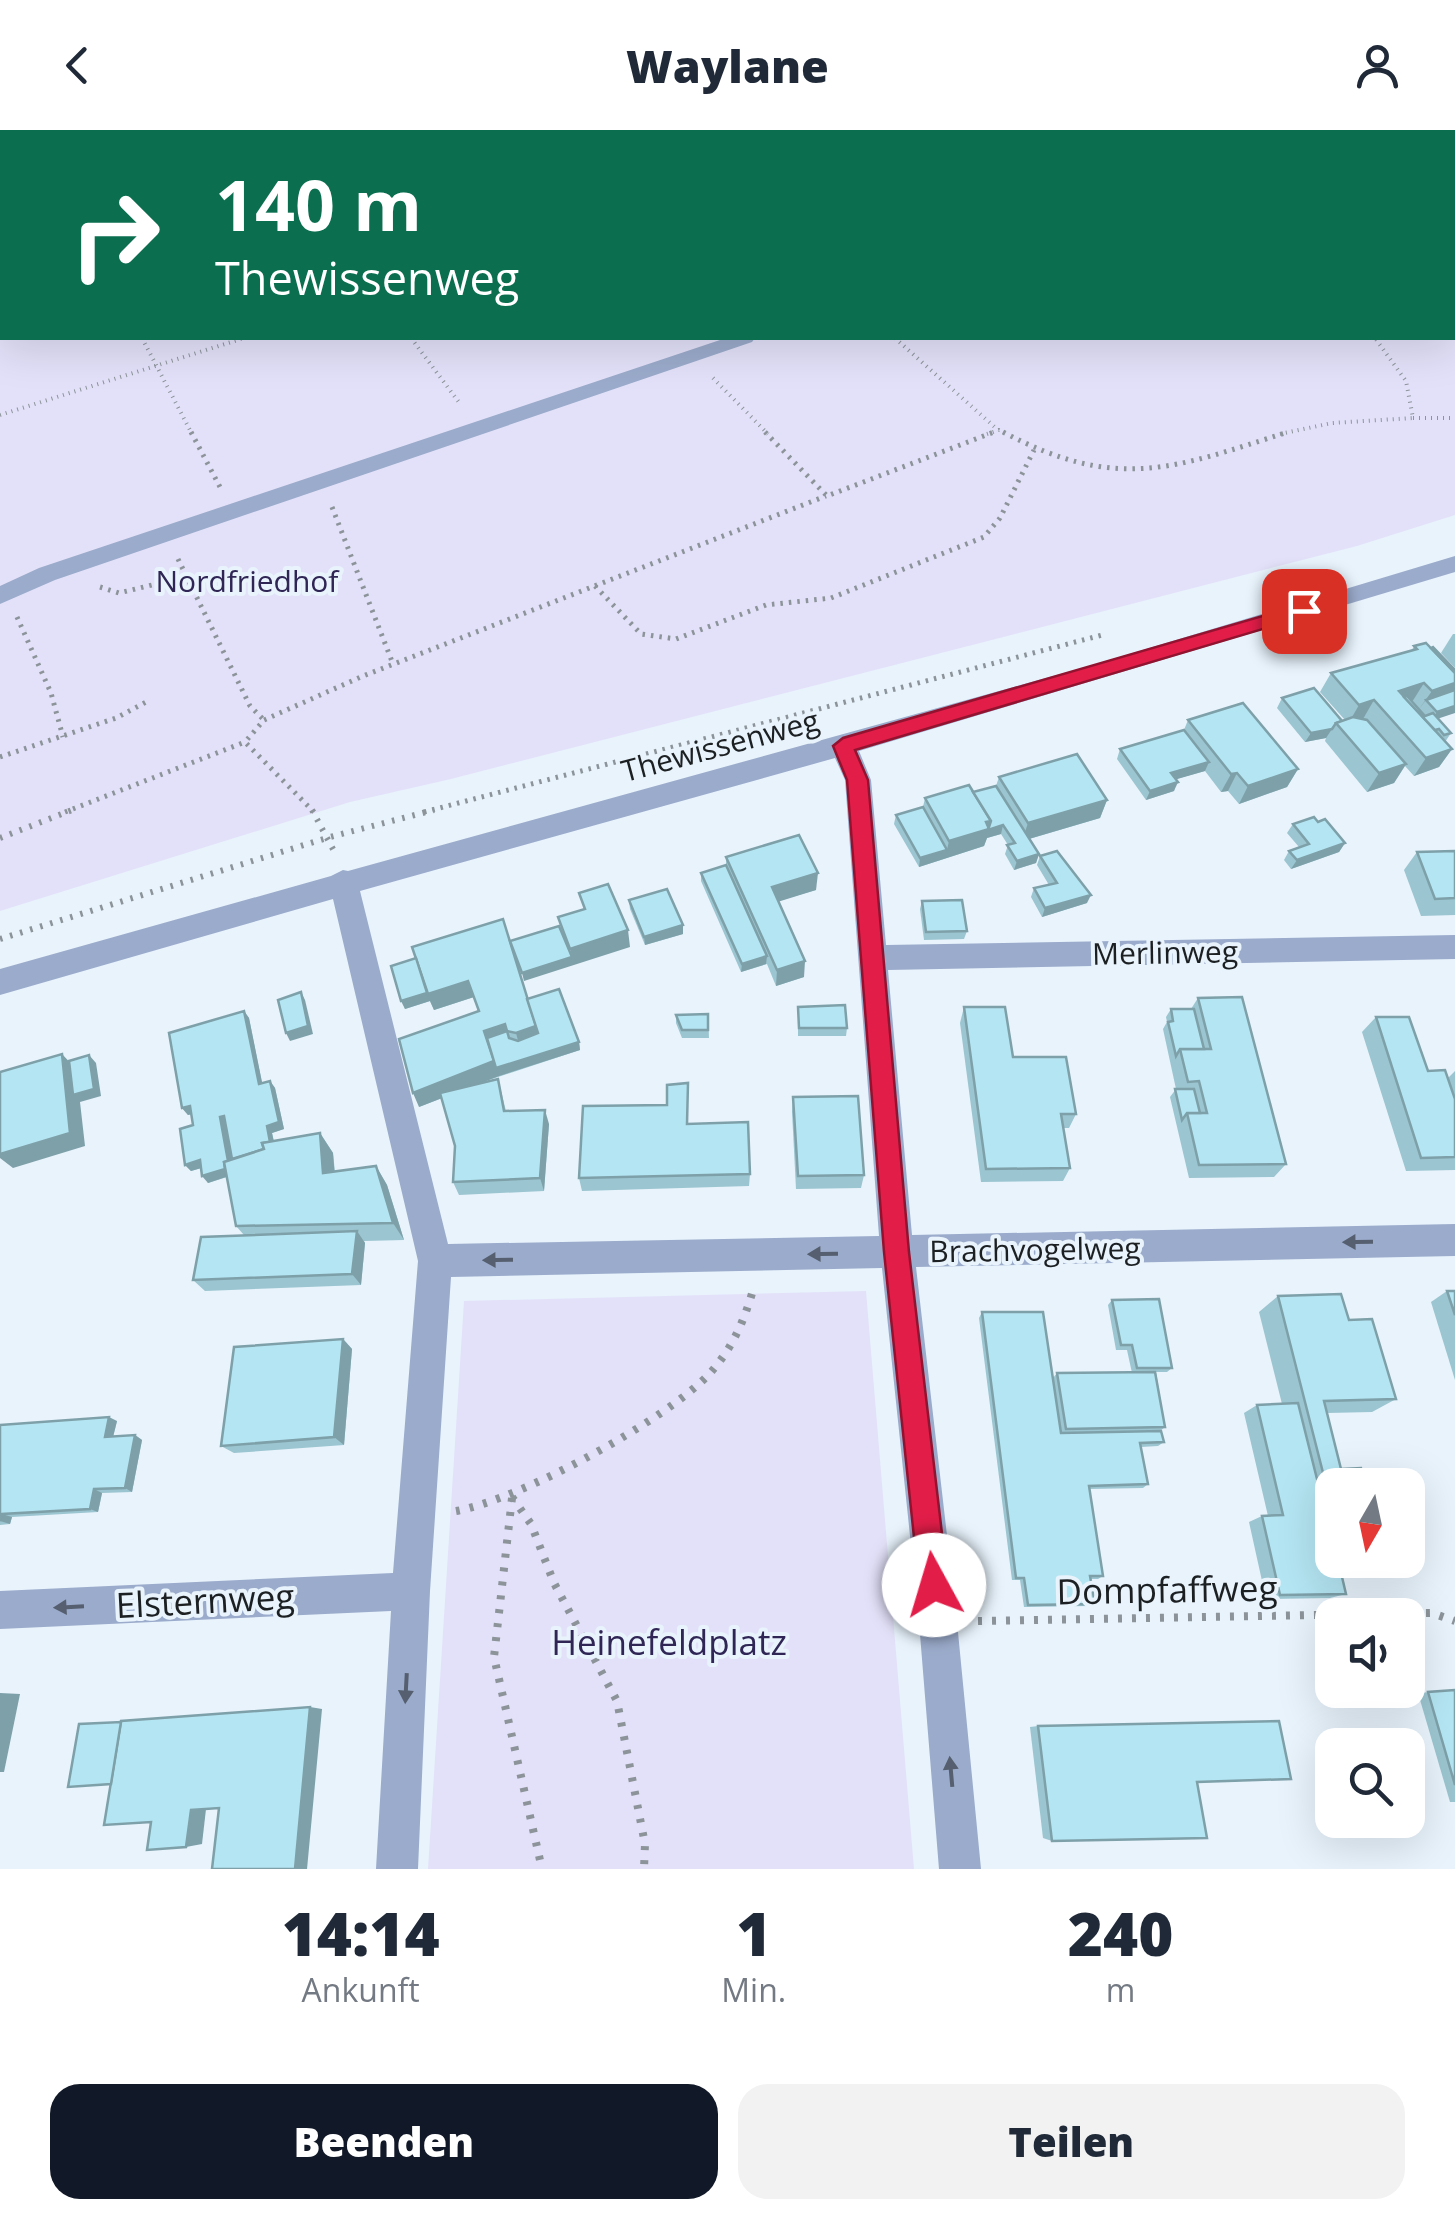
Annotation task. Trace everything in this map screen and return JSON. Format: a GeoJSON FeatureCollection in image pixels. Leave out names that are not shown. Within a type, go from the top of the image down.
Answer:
{"type":"FeatureCollection","features":[{"type":"Feature","properties":{"kind":"street"},"geometry":{"type":"LineString","coordinates":[[2,594],[233,510],[739,340]]}},
{"type":"Feature","properties":{"kind":"street","name":"Thewissenweg"},"geometry":{"type":"LineString","coordinates":[[0,982],[343,882],[843,746],[1455,564]]}},
{"type":"Feature","properties":{"kind":"street"},"geometry":{"type":"LineString","coordinates":[[843,746],[858,780],[897,1252],[938,1622],[960,1869]]}},
{"type":"Feature","properties":{"kind":"street"},"geometry":{"type":"LineString","coordinates":[[343,882],[435,1261],[396,1869]]}},
{"type":"Feature","properties":{"kind":"street","name":"Merlinweg"},"geometry":{"type":"LineString","coordinates":[[875,958],[1455,946]]}},
{"type":"Feature","properties":{"kind":"street","name":"Brachvogelweg"},"geometry":{"type":"LineString","coordinates":[[435,1261],[1455,1240]]}},
{"type":"Feature","properties":{"kind":"street","name":"Elsternweg"},"geometry":{"type":"LineString","coordinates":[[0,1610],[411,1590]]}},
{"type":"Feature","properties":{"kind":"path"},"geometry":{"type":"LineString","coordinates":[[143,340],[233,510]]}},
{"type":"Feature","properties":{"kind":"path"},"geometry":{"type":"LineString","coordinates":[[0,415],[237,340]]}},
{"type":"Feature","properties":{"kind":"path"},"geometry":{"type":"LineString","coordinates":[[413,340],[477,426]]}},
{"type":"Feature","properties":{"kind":"path"},"geometry":{"type":"LineString","coordinates":[[897,340],[999,430],[1034,450],[1083,468],[1138,473],[1217,455],[1307,427],[1455,418]]}},
{"type":"Feature","properties":{"kind":"path"},"geometry":{"type":"LineString","coordinates":[[1377,340],[1406,381],[1413,418]]}},
{"type":"Feature","properties":{"kind":"path"},"geometry":{"type":"LineString","coordinates":[[691,356],[827,496]]}},
{"type":"Feature","properties":{"kind":"path"},"geometry":{"type":"LineString","coordinates":[[0,838],[245,742],[264,720],[394,664],[999,430]]}},
{"type":"Feature","properties":{"kind":"path"},"geometry":{"type":"LineString","coordinates":[[595,586],[641,634],[676,640],[766,605],[831,598],[984,537],[999,524],[1019,472],[1034,450]]}},
{"type":"Feature","properties":{"kind":"path"},"geometry":{"type":"LineString","coordinates":[[323,482],[394,664]]}},
{"type":"Feature","properties":{"kind":"path"},"geometry":{"type":"LineString","coordinates":[[169,534],[185,577],[250,706],[264,720]]}},
{"type":"Feature","properties":{"kind":"path"},"geometry":{"type":"LineString","coordinates":[[86,562],[106,592],[135,591],[185,577]]}},
{"type":"Feature","properties":{"kind":"path"},"geometry":{"type":"LineString","coordinates":[[2,594],[51,694],[63,737]]}},
{"type":"Feature","properties":{"kind":"path"},"geometry":{"type":"LineString","coordinates":[[0,939],[330,838],[1107,634]]}},
{"type":"Feature","properties":{"kind":"path"},"geometry":{"type":"LineString","coordinates":[[0,757],[63,737],[148,702]]}},
{"type":"Feature","properties":{"kind":"path"},"geometry":{"type":"LineString","coordinates":[[245,742],[316,814],[330,838]]}},
{"type":"Feature","properties":{"kind":"path"},"geometry":{"type":"LineString","coordinates":[[417,1516],[473,1509],[512,1497],[645,1426],[696,1389],[734,1342],[750,1308],[760,1255]]}},
{"type":"Feature","properties":{"kind":"path"},"geometry":{"type":"LineString","coordinates":[[512,1497],[494,1656],[542,1869]]}},
{"type":"Feature","properties":{"kind":"path"},"geometry":{"type":"LineString","coordinates":[[512,1497],[531,1524],[554,1583],[617,1701],[644,1844],[644,1869]]}},
{"type":"Feature","properties":{"kind":"path","name":"Dompfaffweg"},"geometry":{"type":"LineString","coordinates":[[938,1622],[1432,1613],[1455,1622]]}},
{"type":"Feature","properties":{"kind":"green space","name":"Nordfriedhof"},"geometry":{"type":"Polygon","coordinates":[[[0,340],[1455,340],[1455,515],[1357,546],[350,802],[0,911],[0,340]]]}},
{"type":"Feature","properties":{"kind":"green space","name":"Heinefeldplatz"},"geometry":{"type":"Polygon","coordinates":[[[866,1291],[914,1869],[428,1869],[464,1301],[866,1291]]]}},
{"type":"Feature","properties":{"kind":"building"},"geometry":{"type":"Polygon","coordinates":[[[1426,643],[1455,673],[1455,683],[1432,691],[1424,683],[1399,691],[1452,749],[1426,758],[1374,700],[1359,705],[1331,673],[1417,649],[1414,646],[1426,643]]]}},
{"type":"Feature","properties":{"kind":"building"},"geometry":{"type":"Polygon","coordinates":[[[1431,648],[1455,670],[1455,673],[1431,648]]]}},
{"type":"Feature","properties":{"kind":"building"},"geometry":{"type":"Polygon","coordinates":[[[1314,688],[1342,721],[1332,729],[1311,733],[1282,698],[1314,688]]]}},
{"type":"Feature","properties":{"kind":"building"},"geometry":{"type":"Polygon","coordinates":[[[1455,690],[1455,706],[1437,712],[1426,700],[1455,690]]]}},
{"type":"Feature","properties":{"kind":"building"},"geometry":{"type":"Polygon","coordinates":[[[1404,697],[1425,716],[1433,713],[1451,733],[1444,735],[1435,730],[1404,697]]]}},
{"type":"Feature","properties":{"kind":"building"},"geometry":{"type":"Polygon","coordinates":[[[1243,703],[1298,769],[1248,786],[1237,773],[1231,774],[1188,720],[1243,703]]]}},
{"type":"Feature","properties":{"kind":"building"},"geometry":{"type":"Polygon","coordinates":[[[1353,717],[1367,720],[1406,764],[1379,773],[1336,723],[1353,717]]]}},
{"type":"Feature","properties":{"kind":"building"},"geometry":{"type":"Polygon","coordinates":[[[1184,730],[1209,762],[1171,773],[1178,782],[1150,791],[1120,749],[1184,730]]]}},
{"type":"Feature","properties":{"kind":"building"},"geometry":{"type":"Polygon","coordinates":[[[1077,754],[1107,800],[1028,823],[999,777],[1077,754]]]}},
{"type":"Feature","properties":{"kind":"building"},"geometry":{"type":"Polygon","coordinates":[[[969,785],[991,821],[986,822],[989,829],[949,841],[925,798],[969,785]]]}},
{"type":"Feature","properties":{"kind":"building"},"geometry":{"type":"Polygon","coordinates":[[[996,786],[1039,854],[1017,861],[1007,845],[1015,843],[1003,825],[988,830],[991,821],[973,792],[996,786]]]}},
{"type":"Feature","properties":{"kind":"building"},"geometry":{"type":"Polygon","coordinates":[[[923,807],[947,850],[920,858],[896,815],[923,807]]]}},
{"type":"Feature","properties":{"kind":"building"},"geometry":{"type":"Polygon","coordinates":[[[1314,817],[1318,822],[1325,819],[1345,843],[1297,860],[1289,851],[1309,844],[1293,824],[1314,817]]]}},
{"type":"Feature","properties":{"kind":"building"},"geometry":{"type":"Polygon","coordinates":[[[799,835],[818,873],[772,887],[805,961],[777,970],[726,857],[799,835]]]}},
{"type":"Feature","properties":{"kind":"building"},"geometry":{"type":"Polygon","coordinates":[[[1057,851],[1091,895],[1045,908],[1034,888],[1057,883],[1040,856],[1057,851]]]}},
{"type":"Feature","properties":{"kind":"building"},"geometry":{"type":"Polygon","coordinates":[[[1455,851],[1455,898],[1435,899],[1417,852],[1455,851]]]}},
{"type":"Feature","properties":{"kind":"building"},"geometry":{"type":"Polygon","coordinates":[[[726,865],[767,956],[742,964],[701,873],[726,865]]]}},
{"type":"Feature","properties":{"kind":"building"},"geometry":{"type":"Polygon","coordinates":[[[608,884],[628,930],[570,949],[558,917],[585,909],[579,893],[608,884]]]}},
{"type":"Feature","properties":{"kind":"building"},"geometry":{"type":"Polygon","coordinates":[[[667,889],[683,925],[644,937],[629,900],[667,889]]]}},
{"type":"Feature","properties":{"kind":"building"},"geometry":{"type":"Polygon","coordinates":[[[962,900],[967,931],[926,932],[922,901],[962,900]]]}},
{"type":"Feature","properties":{"kind":"building"},"geometry":{"type":"Polygon","coordinates":[[[503,919],[536,1026],[516,1033],[507,1031],[505,1024],[484,1031],[494,1061],[413,1093],[399,1039],[479,1011],[468,981],[428,994],[412,947],[503,919]]]}},
{"type":"Feature","properties":{"kind":"building"},"geometry":{"type":"Polygon","coordinates":[[[559,926],[572,957],[522,973],[510,941],[559,926]]]}},
{"type":"Feature","properties":{"kind":"building"},"geometry":{"type":"Polygon","coordinates":[[[416,958],[427,993],[401,1001],[391,966],[416,958]]]}},
{"type":"Feature","properties":{"kind":"building"},"geometry":{"type":"Polygon","coordinates":[[[559,989],[579,1042],[496,1068],[487,1038],[507,1031],[509,1038],[518,1041],[538,1033],[527,999],[559,989]]]}},
{"type":"Feature","properties":{"kind":"building"},"geometry":{"type":"Polygon","coordinates":[[[301,992],[308,1026],[286,1033],[278,1000],[301,992]]]}},
{"type":"Feature","properties":{"kind":"building"},"geometry":{"type":"Polygon","coordinates":[[[1242,997],[1286,1164],[1199,1165],[1187,1113],[1207,1113],[1199,1081],[1188,1082],[1180,1049],[1211,1049],[1198,998],[1242,997]]]}},
{"type":"Feature","properties":{"kind":"building"},"geometry":{"type":"Polygon","coordinates":[[[845,1005],[847,1028],[799,1028],[798,1007],[845,1005]]]}},
{"type":"Feature","properties":{"kind":"building"},"geometry":{"type":"Polygon","coordinates":[[[964,1007],[1005,1007],[1013,1057],[1066,1057],[1076,1114],[1061,1114],[1070,1168],[986,1169],[964,1007]]]}},
{"type":"Feature","properties":{"kind":"building"},"geometry":{"type":"Polygon","coordinates":[[[1171,1009],[1194,1009],[1204,1049],[1180,1049],[1176,1056],[1168,1022],[1173,1021],[1171,1009]]]}},
{"type":"Feature","properties":{"kind":"building"},"geometry":{"type":"Polygon","coordinates":[[[244,1011],[259,1084],[270,1081],[279,1122],[267,1126],[270,1142],[262,1143],[264,1149],[232,1159],[224,1116],[220,1117],[228,1161],[224,1162],[225,1169],[202,1176],[200,1160],[185,1165],[180,1129],[193,1125],[190,1106],[182,1108],[169,1033],[244,1011]]]}},
{"type":"Feature","properties":{"kind":"building"},"geometry":{"type":"Polygon","coordinates":[[[708,1014],[708,1030],[682,1030],[676,1015],[708,1014]]]}},
{"type":"Feature","properties":{"kind":"building"},"geometry":{"type":"Polygon","coordinates":[[[1376,1017],[1409,1017],[1428,1071],[1445,1070],[1455,1099],[1455,1157],[1421,1158],[1376,1017]]]}},
{"type":"Feature","properties":{"kind":"building"},"geometry":{"type":"Polygon","coordinates":[[[62,1054],[70,1133],[0,1154],[0,1072],[62,1054]]]}},
{"type":"Feature","properties":{"kind":"building"},"geometry":{"type":"Polygon","coordinates":[[[89,1055],[94,1089],[73,1095],[69,1061],[89,1055]]]}},
{"type":"Feature","properties":{"kind":"building"},"geometry":{"type":"Polygon","coordinates":[[[498,1079],[504,1111],[545,1110],[540,1178],[453,1182],[455,1146],[440,1093],[498,1079]]]}},
{"type":"Feature","properties":{"kind":"building"},"geometry":{"type":"Polygon","coordinates":[[[688,1083],[687,1124],[748,1122],[750,1174],[579,1178],[583,1106],[667,1105],[667,1085],[688,1083]]]}},
{"type":"Feature","properties":{"kind":"building"},"geometry":{"type":"Polygon","coordinates":[[[1175,1089],[1194,1089],[1200,1113],[1187,1113],[1182,1120],[1175,1089]]]}},
{"type":"Feature","properties":{"kind":"building"},"geometry":{"type":"Polygon","coordinates":[[[858,1096],[864,1175],[798,1176],[793,1097],[858,1096]]]}},
{"type":"Feature","properties":{"kind":"building"},"geometry":{"type":"Polygon","coordinates":[[[320,1133],[323,1173],[376,1166],[393,1223],[236,1226],[224,1162],[264,1149],[262,1143],[320,1133]]]}},
{"type":"Feature","properties":{"kind":"building"},"geometry":{"type":"Polygon","coordinates":[[[357,1231],[352,1274],[193,1280],[201,1237],[357,1231]]]}},
{"type":"Feature","properties":{"kind":"building"},"geometry":{"type":"Polygon","coordinates":[[[1447,1291],[1455,1291],[1455,1315],[1447,1291]]]}},
{"type":"Feature","properties":{"kind":"building"},"geometry":{"type":"Polygon","coordinates":[[[1341,1294],[1349,1320],[1372,1319],[1396,1399],[1324,1401],[1341,1468],[1322,1468],[1278,1296],[1341,1294]]]}},
{"type":"Feature","properties":{"kind":"building"},"geometry":{"type":"Polygon","coordinates":[[[1159,1299],[1172,1368],[1137,1368],[1132,1345],[1121,1345],[1112,1300],[1159,1299]]]}},
{"type":"Feature","properties":{"kind":"building"},"geometry":{"type":"Polygon","coordinates":[[[982,1312],[1043,1312],[1061,1433],[1161,1431],[1164,1442],[1140,1443],[1148,1484],[1089,1486],[1103,1576],[1090,1576],[1095,1604],[1028,1605],[1024,1578],[1016,1578],[982,1312]]]}},
{"type":"Feature","properties":{"kind":"building"},"geometry":{"type":"Polygon","coordinates":[[[343,1339],[334,1437],[221,1446],[234,1347],[343,1339]]]}},
{"type":"Feature","properties":{"kind":"building"},"geometry":{"type":"Polygon","coordinates":[[[1155,1372],[1165,1427],[1066,1429],[1057,1373],[1155,1372]]]}},
{"type":"Feature","properties":{"kind":"building"},"geometry":{"type":"Polygon","coordinates":[[[1298,1403],[1315,1471],[1315,1578],[1342,1578],[1346,1594],[1280,1595],[1262,1516],[1283,1515],[1257,1405],[1298,1403]]]}},
{"type":"Feature","properties":{"kind":"building"},"geometry":{"type":"Polygon","coordinates":[[[109,1417],[105,1437],[135,1435],[125,1488],[94,1489],[90,1509],[2,1514],[0,1521],[0,1425],[109,1417]]]}},
{"type":"Feature","properties":{"kind":"building"},"geometry":{"type":"Polygon","coordinates":[[[1455,1690],[1455,1785],[1428,1692],[1455,1690]]]}},
{"type":"Feature","properties":{"kind":"building"},"geometry":{"type":"Polygon","coordinates":[[[310,1707],[295,1869],[212,1869],[219,1808],[191,1810],[186,1847],[147,1850],[151,1822],[104,1825],[121,1721],[310,1707]]]}},
{"type":"Feature","properties":{"kind":"building"},"geometry":{"type":"Polygon","coordinates":[[[1279,1721],[1291,1779],[1197,1782],[1207,1838],[1052,1841],[1038,1726],[1279,1721]]]}},
{"type":"Feature","properties":{"kind":"building"},"geometry":{"type":"Polygon","coordinates":[[[121,1722],[111,1784],[68,1787],[79,1724],[121,1722]]]}},
{"type":"Feature","properties":{"kind":"route"},"geometry":{"type":"LineString","coordinates":[[934,1585],[897,1252],[858,780],[843,746],[1304,611]]}}]}
